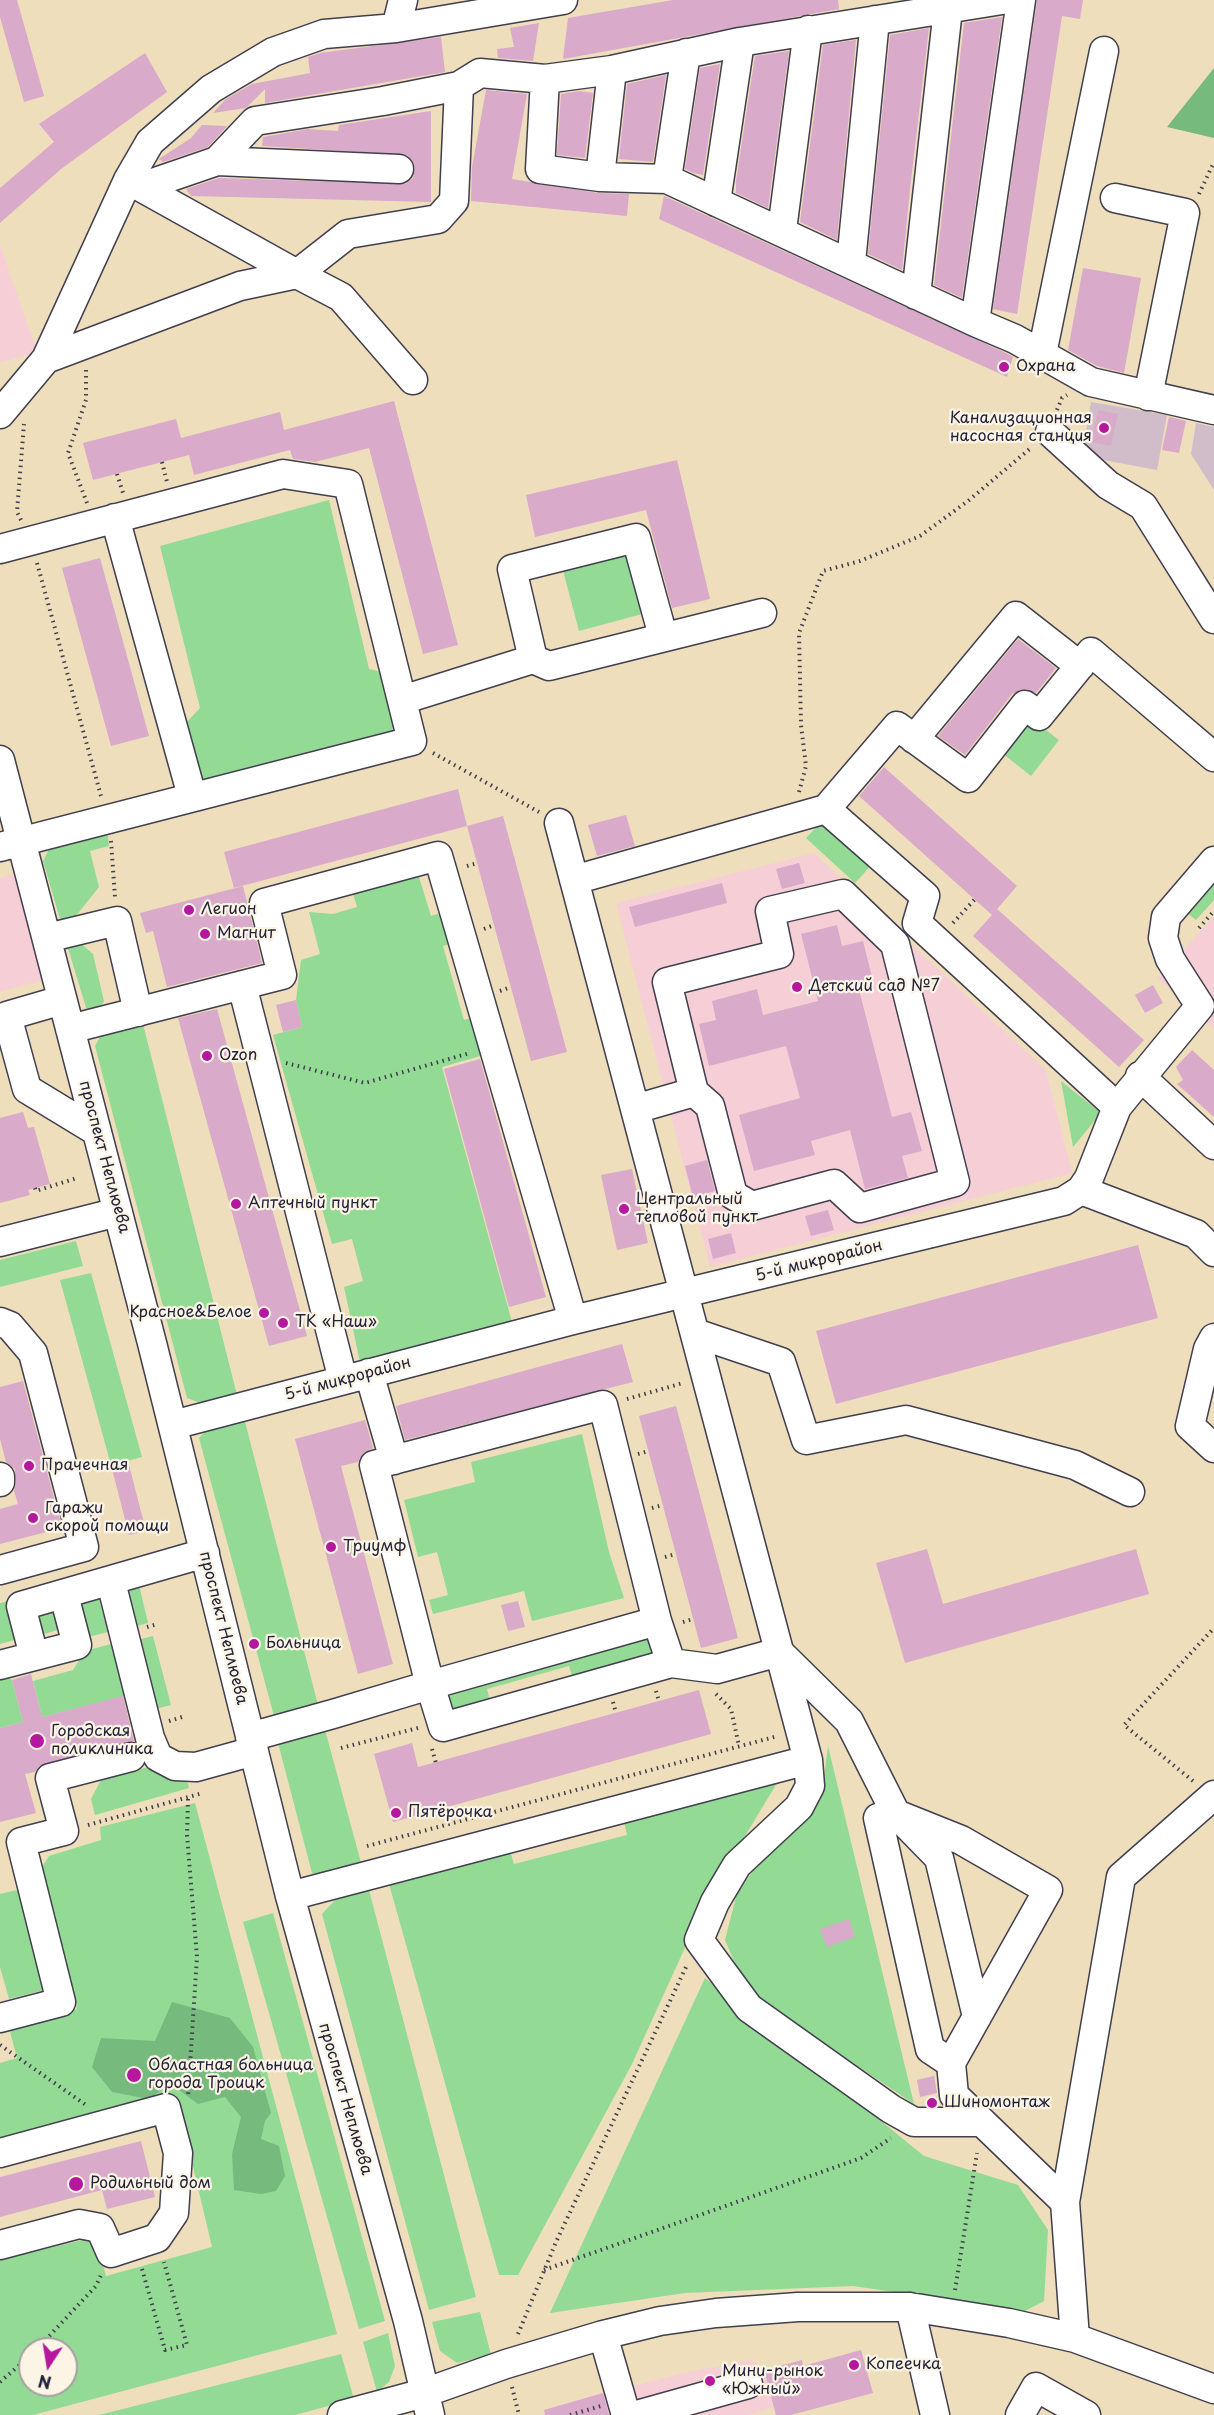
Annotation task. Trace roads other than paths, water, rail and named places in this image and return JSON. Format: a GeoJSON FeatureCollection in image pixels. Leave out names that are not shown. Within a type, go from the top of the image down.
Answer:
{"type":"FeatureCollection","features":[{"type":"Feature","properties":{"kind":"street"},"geometry":{"type":"LineString","coordinates":[[396,28],[404,0]]}},
{"type":"Feature","properties":{"kind":"street"},"geometry":{"type":"LineString","coordinates":[[0,414],[46,359],[135,184],[150,142],[211,89],[273,52],[324,34],[396,28],[563,0]]}},
{"type":"Feature","properties":{"kind":"street"},"geometry":{"type":"LineString","coordinates":[[217,161],[255,121],[383,101],[459,86],[480,73],[544,79],[612,70],[740,42],[1002,0]]}},
{"type":"Feature","properties":{"kind":"street"},"geometry":{"type":"LineString","coordinates":[[975,321],[1022,0]]}},
{"type":"Feature","properties":{"kind":"street"},"geometry":{"type":"LineString","coordinates":[[916,295],[948,9]]}},
{"type":"Feature","properties":{"kind":"street"},"geometry":{"type":"LineString","coordinates":[[850,262],[875,20]]}},
{"type":"Feature","properties":{"kind":"street"},"geometry":{"type":"LineString","coordinates":[[782,231],[808,30]]}},
{"type":"Feature","properties":{"kind":"street"},"geometry":{"type":"LineString","coordinates":[[717,202],[740,42]]}},
{"type":"Feature","properties":{"kind":"street"},"geometry":{"type":"LineString","coordinates":[[1042,354],[1104,51]]}},
{"type":"Feature","properties":{"kind":"street"},"geometry":{"type":"LineString","coordinates":[[667,179],[686,53]]}},
{"type":"Feature","properties":{"kind":"street"},"geometry":{"type":"LineString","coordinates":[[600,177],[612,70]]}},
{"type":"Feature","properties":{"kind":"street"},"geometry":{"type":"LineString","coordinates":[[544,79],[540,169],[600,177],[667,179],[975,321],[1042,354],[1091,382],[1214,410]]}},
{"type":"Feature","properties":{"kind":"street"},"geometry":{"type":"LineString","coordinates":[[46,359],[240,286],[297,274],[348,234],[438,219],[454,201],[459,86]]}},
{"type":"Feature","properties":{"kind":"street"},"geometry":{"type":"LineString","coordinates":[[135,184],[217,161],[399,170]]}},
{"type":"Feature","properties":{"kind":"street"},"geometry":{"type":"LineString","coordinates":[[135,184],[341,297],[414,380]]}},
{"type":"Feature","properties":{"kind":"street"},"geometry":{"type":"LineString","coordinates":[[1115,198],[1185,213],[1148,396]]}},
{"type":"Feature","properties":{"kind":"street"},"geometry":{"type":"LineString","coordinates":[[1050,432],[1108,485],[1143,506],[1214,619]]}},
{"type":"Feature","properties":{"kind":"street"},"geometry":{"type":"LineString","coordinates":[[0,549],[283,474],[348,484],[412,741],[11,844]]}},
{"type":"Feature","properties":{"kind":"street"},"geometry":{"type":"LineString","coordinates":[[104,521],[192,796]]}},
{"type":"Feature","properties":{"kind":"street"},"geometry":{"type":"LineString","coordinates":[[533,659],[512,568],[636,538],[663,636]]}},
{"type":"Feature","properties":{"kind":"street"},"geometry":{"type":"LineString","coordinates":[[402,700],[533,659],[549,666],[762,613]]}},
{"type":"Feature","properties":{"kind":"street"},"geometry":{"type":"LineString","coordinates":[[914,739],[1016,616],[1080,666]]}},
{"type":"Feature","properties":{"kind":"street"},"geometry":{"type":"LineString","coordinates":[[574,880],[814,812],[897,726],[968,778],[1025,705],[1039,716],[1091,652],[1214,757]]}},
{"type":"Feature","properties":{"kind":"street","name":"проспект Неплюева"},"geometry":{"type":"LineString","coordinates":[[0,760],[11,844],[47,938],[205,1553],[290,1896],[408,2321],[427,2404]]}},
{"type":"Feature","properties":{"kind":"street"},"geometry":{"type":"LineString","coordinates":[[814,812],[925,896],[917,923],[1117,1107]]}},
{"type":"Feature","properties":{"kind":"street"},"geometry":{"type":"LineString","coordinates":[[559,823],[808,1760],[810,1786],[799,1806],[737,1865],[714,1902],[699,1941],[749,2008],[891,2109],[914,2122],[982,2122]]}},
{"type":"Feature","properties":{"kind":"street"},"geometry":{"type":"LineString","coordinates":[[70,1029],[282,975],[264,903],[438,856],[573,1320]]}},
{"type":"Feature","properties":{"kind":"street"},"geometry":{"type":"LineString","coordinates":[[1214,861],[1166,917],[1163,938],[1170,959],[1207,1010],[1140,1076],[1117,1107],[1089,1178],[1081,1190],[1196,1234],[1214,1252]]}},
{"type":"Feature","properties":{"kind":"street"},"geometry":{"type":"LineString","coordinates":[[843,894],[895,944],[955,1182],[860,1208],[834,1184],[752,1206],[733,1195],[710,1106],[694,1092],[667,982],[779,954],[770,911],[843,894]]}},
{"type":"Feature","properties":{"kind":"street"},"geometry":{"type":"LineString","coordinates":[[47,938],[117,921],[138,1012]]}},
{"type":"Feature","properties":{"kind":"street"},"geometry":{"type":"LineString","coordinates":[[242,985],[260,1057],[356,1376],[394,1460]]}},
{"type":"Feature","properties":{"kind":"street"},"geometry":{"type":"LineString","coordinates":[[62,1000],[7,1016],[27,1089],[96,1131]]}},
{"type":"Feature","properties":{"kind":"street"},"geometry":{"type":"LineString","coordinates":[[1140,1076],[1214,1145]]}},
{"type":"Feature","properties":{"kind":"street"},"geometry":{"type":"LineString","coordinates":[[635,1109],[694,1092]]}},
{"type":"Feature","properties":{"kind":"street","name":"5-й микрорайон"},"geometry":{"type":"LineString","coordinates":[[172,1425],[573,1320],[1064,1201],[1081,1190]]}},
{"type":"Feature","properties":{"kind":"street"},"geometry":{"type":"LineString","coordinates":[[0,1242],[118,1212]]}},
{"type":"Feature","properties":{"kind":"street"},"geometry":{"type":"LineString","coordinates":[[0,1322],[10,1326],[33,1353],[84,1547],[0,1570]]}},
{"type":"Feature","properties":{"kind":"street"},"geometry":{"type":"LineString","coordinates":[[695,1333],[781,1362],[807,1440],[906,1420],[1075,1465],[1130,1492]]}},
{"type":"Feature","properties":{"kind":"street"},"geometry":{"type":"LineString","coordinates":[[1214,1338],[1208,1349],[1190,1426],[1214,1448]]}},
{"type":"Feature","properties":{"kind":"street"},"geometry":{"type":"LineString","coordinates":[[671,1663],[657,1621],[603,1405],[374,1465],[430,1685],[443,1727],[671,1663],[717,1669],[779,1652]]}},
{"type":"Feature","properties":{"kind":"street"},"geometry":{"type":"LineString","coordinates":[[34,1656],[21,1606],[111,1582],[205,1553]]}},
{"type":"Feature","properties":{"kind":"street"},"geometry":{"type":"LineString","coordinates":[[111,1582],[153,1748],[166,1763],[199,1780],[252,1744],[430,1685],[657,1621]]}},
{"type":"Feature","properties":{"kind":"street"},"geometry":{"type":"LineString","coordinates":[[0,1665],[77,1645],[64,1595]]}},
{"type":"Feature","properties":{"kind":"street"},"geometry":{"type":"LineString","coordinates":[[779,1652],[849,1721],[896,1814],[939,1858],[977,2017]]}},
{"type":"Feature","properties":{"kind":"street"},"geometry":{"type":"LineString","coordinates":[[1,2012],[61,2002],[21,1842],[64,1831],[50,1778],[131,1757]]}},
{"type":"Feature","properties":{"kind":"street"},"geometry":{"type":"LineString","coordinates":[[290,1896],[808,1760]]}},
{"type":"Feature","properties":{"kind":"street"},"geometry":{"type":"LineString","coordinates":[[1075,2338],[1065,2202],[1121,1877],[1213,1797]]}},
{"type":"Feature","properties":{"kind":"street"},"geometry":{"type":"LineString","coordinates":[[951,2063],[930,2049],[878,1818],[896,1814],[961,1840],[1047,1890],[951,2063],[954,2095],[1065,2202]]}},
{"type":"Feature","properties":{"kind":"street"},"geometry":{"type":"LineString","coordinates":[[0,2153],[166,2108],[178,2153],[174,2213],[134,2245],[100,2228],[80,2224],[0,2245]]}},
{"type":"Feature","properties":{"kind":"street"},"geometry":{"type":"LineString","coordinates":[[342,2415],[427,2404],[506,2364],[603,2335],[660,2321],[716,2313],[798,2307],[910,2307],[1009,2323],[1075,2338],[1214,2389]]}},
{"type":"Feature","properties":{"kind":"street"},"geometry":{"type":"LineString","coordinates":[[910,2307],[935,2415]]}},
{"type":"Feature","properties":{"kind":"street"},"geometry":{"type":"LineString","coordinates":[[603,2335],[628,2410],[748,2384]]}},
{"type":"Feature","properties":{"kind":"street"},"geometry":{"type":"LineString","coordinates":[[1020,2415],[1036,2387],[1086,2415]]}},
{"type":"Feature","properties":{"kind":"place","name":"Охрана"},"geometry":{"type":"Point","coordinates":[1004,367]}},
{"type":"Feature","properties":{"kind":"place","name":"Канализационная насосная станция"},"geometry":{"type":"Point","coordinates":[1104,428]}},
{"type":"Feature","properties":{"kind":"place","name":"Легион"},"geometry":{"type":"Point","coordinates":[189,910]}},
{"type":"Feature","properties":{"kind":"place","name":"Магнит"},"geometry":{"type":"Point","coordinates":[205,934]}},
{"type":"Feature","properties":{"kind":"place","name":"Детский сад №7"},"geometry":{"type":"Point","coordinates":[797,987]}},
{"type":"Feature","properties":{"kind":"place","name":"Ozon"},"geometry":{"type":"Point","coordinates":[207,1056]}},
{"type":"Feature","properties":{"kind":"place","name":"Аптечный пункт"},"geometry":{"type":"Point","coordinates":[236,1204]}},
{"type":"Feature","properties":{"kind":"place","name":"Центральный тепловой пункт"},"geometry":{"type":"Point","coordinates":[624,1209]}},
{"type":"Feature","properties":{"kind":"place","name":"Красное&Белое"},"geometry":{"type":"Point","coordinates":[264,1313]}},
{"type":"Feature","properties":{"kind":"place","name":"ТК «Наш»"},"geometry":{"type":"Point","coordinates":[283,1323]}},
{"type":"Feature","properties":{"kind":"place","name":"Прачечная"},"geometry":{"type":"Point","coordinates":[29,1466]}},
{"type":"Feature","properties":{"kind":"place","name":"Гаражи скорой помощи"},"geometry":{"type":"Point","coordinates":[33,1518]}},
{"type":"Feature","properties":{"kind":"place","name":"Триумф"},"geometry":{"type":"Point","coordinates":[331,1547]}},
{"type":"Feature","properties":{"kind":"place","name":"Больница"},"geometry":{"type":"Point","coordinates":[254,1644]}},
{"type":"Feature","properties":{"kind":"place","name":"Городская поликлиника"},"geometry":{"type":"Point","coordinates":[37,1741]}},
{"type":"Feature","properties":{"kind":"place","name":"Пятёрочка"},"geometry":{"type":"Point","coordinates":[396,1813]}},
{"type":"Feature","properties":{"kind":"place","name":"Областная больница города Троицк"},"geometry":{"type":"Point","coordinates":[134,2075]}},
{"type":"Feature","properties":{"kind":"place","name":"Шиномонтаж"},"geometry":{"type":"Point","coordinates":[932,2103]}},
{"type":"Feature","properties":{"kind":"place","name":"Родильный дом"},"geometry":{"type":"Point","coordinates":[76,2184]}},
{"type":"Feature","properties":{"kind":"place","name":"Копеечка"},"geometry":{"type":"Point","coordinates":[854,2365]}},
{"type":"Feature","properties":{"kind":"place","name":"Мини-рынок «Южный»"},"geometry":{"type":"Point","coordinates":[710,2381]}}]}
